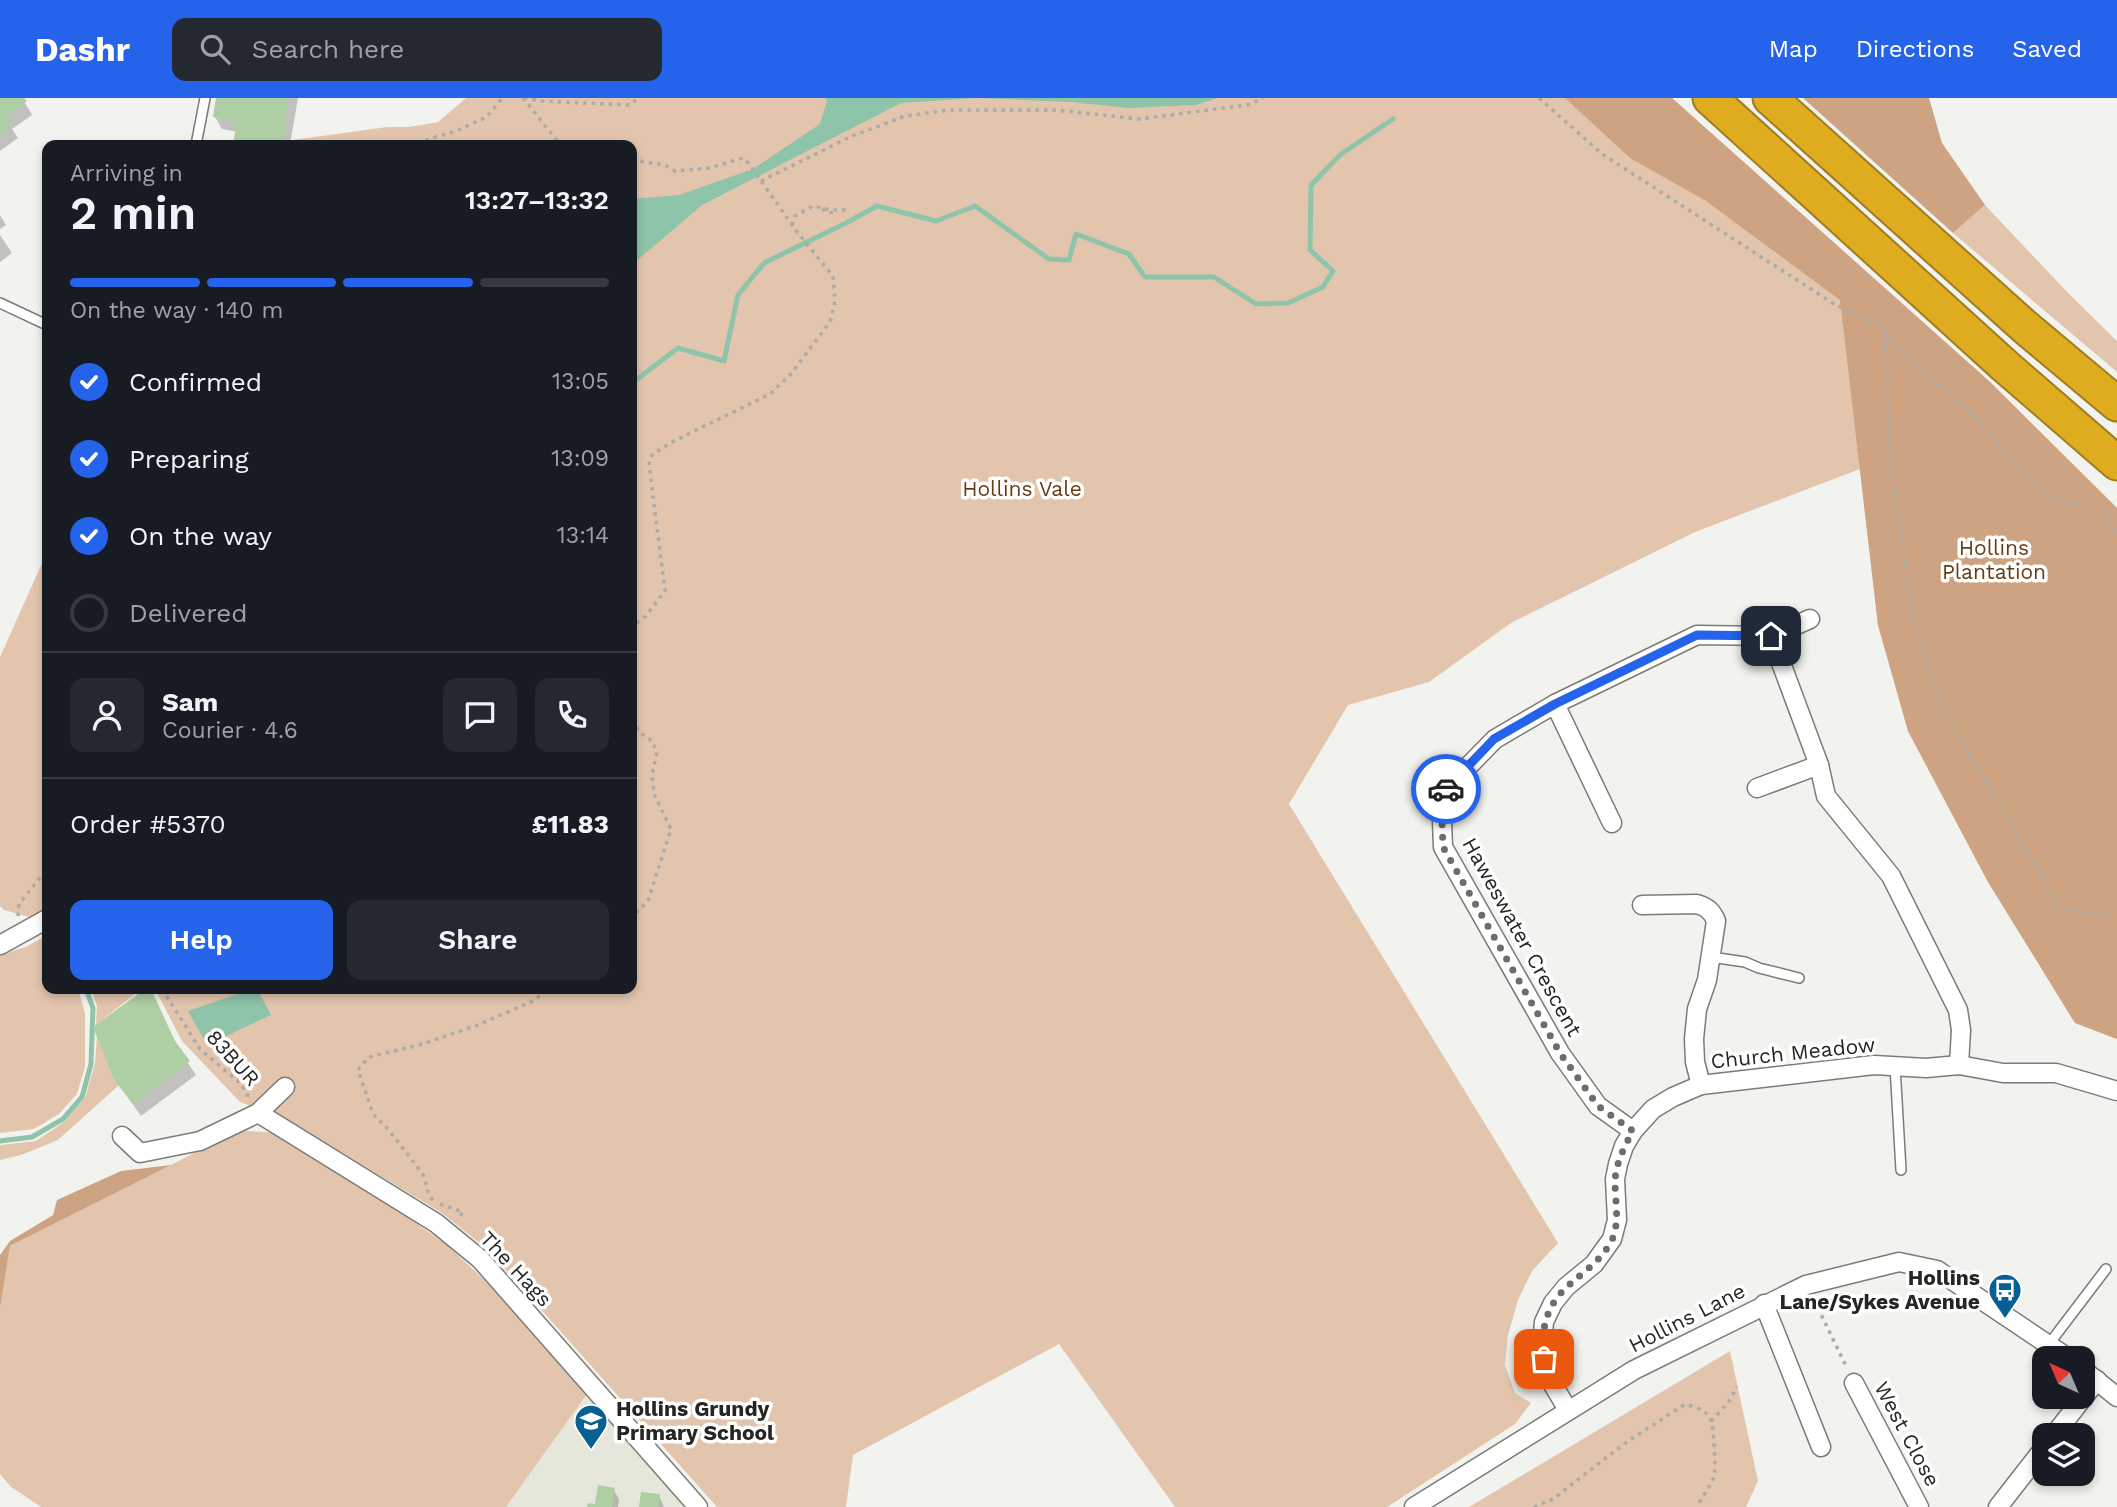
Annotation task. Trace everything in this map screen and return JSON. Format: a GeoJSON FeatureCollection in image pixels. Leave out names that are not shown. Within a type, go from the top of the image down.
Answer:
{"type":"FeatureCollection","features":[{"type":"Feature","properties":{"kind":"highway"},"geometry":{"type":"LineString","coordinates":[[1710,98],[2005,366],[2117,463]]}},
{"type":"Feature","properties":{"kind":"highway"},"geometry":{"type":"LineString","coordinates":[[1770,98],[2025,327],[2117,404]]}},
{"type":"Feature","properties":{"kind":"street"},"geometry":{"type":"LineString","coordinates":[[1810,620],[1771,636],[1819,765],[1826,796],[1891,876],[1958,1010],[1961,1030],[1959,1065]]}},
{"type":"Feature","properties":{"kind":"street","name":"Haweswater Crescent"},"geometry":{"type":"LineString","coordinates":[[1633,1131],[1598,1106],[1560,1053],[1443,847],[1441,794],[1494,739],[1555,704],[1697,635],[1771,636]]}},
{"type":"Feature","properties":{"kind":"street"},"geometry":{"type":"LineString","coordinates":[[1555,704],[1612,822]]}},
{"type":"Feature","properties":{"kind":"street"},"geometry":{"type":"LineString","coordinates":[[1757,788],[1819,765]]}},
{"type":"Feature","properties":{"kind":"street"},"geometry":{"type":"LineString","coordinates":[[1642,905],[1697,904],[1712,913],[1716,921],[1707,979],[1697,1009],[1694,1039],[1695,1062],[1701,1085]]}},
{"type":"Feature","properties":{"kind":"street"},"geometry":{"type":"LineString","coordinates":[[0,945],[42,922]]}},
{"type":"Feature","properties":{"kind":"street","name":"Church Meadow"},"geometry":{"type":"LineString","coordinates":[[1568,1410],[1546,1373],[1542,1345],[1544,1322],[1553,1303],[1566,1287],[1594,1264],[1612,1239],[1616,1220],[1615,1179],[1618,1164],[1633,1131],[1653,1109],[1673,1097],[1701,1085],[1854,1066],[1926,1068],[1959,1065],[2003,1073],[2056,1073],[2117,1091]]}},
{"type":"Feature","properties":{"kind":"street"},"geometry":{"type":"LineString","coordinates":[[122,1136],[140,1153],[200,1140],[258,1113],[285,1087]]}},
{"type":"Feature","properties":{"kind":"street","name":"The Hags"},"geometry":{"type":"LineString","coordinates":[[258,1113],[436,1223],[480,1259],[698,1507]]}},
{"type":"Feature","properties":{"kind":"street","name":"Hollins Lane"},"geometry":{"type":"LineString","coordinates":[[1414,1507],[1634,1370],[1806,1284],[1899,1262],[1937,1270],[2052,1346]]}},
{"type":"Feature","properties":{"kind":"street"},"geometry":{"type":"LineString","coordinates":[[1764,1304],[1821,1447]]}},
{"type":"Feature","properties":{"kind":"street"},"geometry":{"type":"LineString","coordinates":[[2063,1423],[2097,1380],[2117,1397]]}},
{"type":"Feature","properties":{"kind":"street","name":"West Close"},"geometry":{"type":"LineString","coordinates":[[1854,1383],[1919,1507]]}},
{"type":"Feature","properties":{"kind":"street"},"geometry":{"type":"LineString","coordinates":[[1998,1507],[2032,1463]]}},
{"type":"Feature","properties":{"kind":"lane"},"geometry":{"type":"LineString","coordinates":[[197,140],[205,98]]}},
{"type":"Feature","properties":{"kind":"lane"},"geometry":{"type":"LineString","coordinates":[[0,303],[42,324]]}},
{"type":"Feature","properties":{"kind":"lane"},"geometry":{"type":"LineString","coordinates":[[1711,957],[1750,963],[1759,968],[1799,978]]}},
{"type":"Feature","properties":{"kind":"lane"},"geometry":{"type":"LineString","coordinates":[[1895,1066],[1901,1170]]}},
{"type":"Feature","properties":{"kind":"lane"},"geometry":{"type":"LineString","coordinates":[[2049,1344],[2106,1269]]}},
{"type":"Feature","properties":{"kind":"path"},"geometry":{"type":"LineString","coordinates":[[426,140],[456,131],[487,117],[502,98]]}},
{"type":"Feature","properties":{"kind":"path"},"geometry":{"type":"LineString","coordinates":[[523,98],[541,102],[629,105],[639,98]]}},
{"type":"Feature","properties":{"kind":"path"},"geometry":{"type":"LineString","coordinates":[[523,98],[557,140]]}},
{"type":"Feature","properties":{"kind":"path"},"geometry":{"type":"LineString","coordinates":[[761,180],[852,136],[905,116],[949,110],[1056,110],[1139,119],[1247,105],[1263,98]]}},
{"type":"Feature","properties":{"kind":"path"},"geometry":{"type":"LineString","coordinates":[[1539,98],[1602,154],[1834,304],[1884,328],[1903,352],[1980,422],[2031,482],[2060,500],[2103,508],[2117,537]]}},
{"type":"Feature","properties":{"kind":"path"},"geometry":{"type":"LineString","coordinates":[[637,161],[665,165],[675,171],[709,168],[743,158],[809,248],[833,276],[835,301],[830,322],[818,340],[790,375],[770,394],[670,443],[652,455],[649,464],[665,591],[646,616],[637,622]]}},
{"type":"Feature","properties":{"kind":"path"},"geometry":{"type":"LineString","coordinates":[[792,225],[795,216],[814,206],[829,213],[834,212]]}},
{"type":"Feature","properties":{"kind":"path"},"geometry":{"type":"LineString","coordinates":[[822,209],[848,210]]}},
{"type":"Feature","properties":{"kind":"path"},"geometry":{"type":"LineString","coordinates":[[1884,328],[1891,460],[1914,620],[1941,705],[2060,908],[2117,919]]}},
{"type":"Feature","properties":{"kind":"path"},"geometry":{"type":"LineString","coordinates":[[637,726],[638,731],[652,741],[657,752],[652,775],[654,794],[671,829],[648,901],[637,912]]}},
{"type":"Feature","properties":{"kind":"path"},"geometry":{"type":"LineString","coordinates":[[17,936],[19,904],[42,875]]}},
{"type":"Feature","properties":{"kind":"path","name":"83BUR"},"geometry":{"type":"LineString","coordinates":[[165,994],[200,1049],[240,1083],[258,1113]]}},
{"type":"Feature","properties":{"kind":"path"},"geometry":{"type":"LineString","coordinates":[[448,1233],[463,1212],[436,1203],[427,1193],[422,1173],[373,1114],[358,1070],[369,1057],[423,1044],[478,1025],[535,1000],[542,994]]}},
{"type":"Feature","properties":{"kind":"path"},"geometry":{"type":"LineString","coordinates":[[1806,1284],[1854,1383]]}},
{"type":"Feature","properties":{"kind":"path"},"geometry":{"type":"LineString","coordinates":[[1711,1421],[1728,1403],[1737,1387]]}},
{"type":"Feature","properties":{"kind":"path"},"geometry":{"type":"LineString","coordinates":[[1534,1507],[1553,1499],[1628,1441],[1684,1405],[1692,1405],[1706,1413],[1711,1421],[1716,1466],[1714,1477],[1700,1502],[1701,1507]]}},
{"type":"Feature","properties":{"kind":"shaded area"},"geometry":{"type":"Polygon","coordinates":[[[825,98],[976,98],[901,103],[702,205],[637,260],[637,199],[679,195],[753,169],[820,124],[827,101],[825,98]]]}},
{"type":"Feature","properties":{"kind":"shaded area"},"geometry":{"type":"Polygon","coordinates":[[[976,98],[1217,98],[1196,105],[1129,108],[1070,102],[976,98]]]}},
{"type":"Feature","properties":{"kind":"shaded area"},"geometry":{"type":"Polygon","coordinates":[[[238,994],[260,994],[271,1015],[207,1045],[188,1011],[238,994]]]}},
{"type":"Feature","properties":{"kind":"shaded area","name":"Hollins Grundy Primary School"},"geometry":{"type":"Polygon","coordinates":[[[587,1394],[686,1507],[506,1507],[587,1394]]]}},
{"type":"Feature","properties":{"kind":"green space","name":"Hollins Vale"},"geometry":{"type":"Polygon","coordinates":[[[466,98],[1672,98],[1989,381],[2117,508],[2117,1039],[2075,1023],[1988,882],[1908,731],[1878,625],[1860,469],[1695,532],[1511,623],[1429,682],[1348,705],[1289,804],[1558,1243],[1532,1271],[1518,1300],[1508,1335],[1505,1365],[1515,1393],[1531,1403],[1515,1424],[1387,1507],[1175,1507],[1059,1344],[853,1455],[846,1507],[717,1507],[487,1249],[442,1213],[288,1120],[240,1102],[182,1041],[158,994],[637,994],[637,140],[293,140],[438,122],[466,98]]]}},
{"type":"Feature","properties":{"kind":"green space","name":"Hollins Plantation"},"geometry":{"type":"Polygon","coordinates":[[[1565,98],[1672,98],[1989,381],[2117,508],[2117,1039],[2075,1023],[1988,882],[1908,731],[1878,625],[1840,300],[1706,201],[1630,158],[1565,98]]]}},
{"type":"Feature","properties":{"kind":"green space"},"geometry":{"type":"Polygon","coordinates":[[[1803,98],[1929,98],[1942,143],[1985,205],[1953,233],[1803,98]]]}},
{"type":"Feature","properties":{"kind":"green space"},"geometry":{"type":"Polygon","coordinates":[[[1985,205],[2117,341],[2117,372],[1953,233],[1985,205]]]}},
{"type":"Feature","properties":{"kind":"green space"},"geometry":{"type":"Polygon","coordinates":[[[42,563],[42,911],[29,917],[4,910],[0,906],[0,657],[42,563]]]}},
{"type":"Feature","properties":{"kind":"green space"},"geometry":{"type":"Polygon","coordinates":[[[42,938],[42,994],[79,994],[85,1013],[85,1067],[77,1094],[59,1114],[34,1129],[0,1133],[0,955],[28,946],[42,938]]]}},
{"type":"Feature","properties":{"kind":"green space"},"geometry":{"type":"Polygon","coordinates":[[[93,994],[135,994],[96,1025],[97,1006],[93,994]]]}},
{"type":"Feature","properties":{"kind":"green space"},"geometry":{"type":"Polygon","coordinates":[[[97,1036],[114,1080],[119,1085],[58,1140],[21,1155],[0,1160],[0,1145],[36,1141],[64,1122],[85,1098],[95,1063],[97,1036]]]}},
{"type":"Feature","properties":{"kind":"green space"},"geometry":{"type":"Polygon","coordinates":[[[238,1131],[270,1132],[376,1195],[447,1245],[496,1291],[587,1394],[506,1507],[41,1507],[11,1487],[0,1474],[0,1309],[10,1246],[238,1131]]]}},
{"type":"Feature","properties":{"kind":"green space"},"geometry":{"type":"Polygon","coordinates":[[[171,1165],[10,1246],[0,1309],[0,1255],[10,1241],[53,1215],[57,1200],[121,1171],[171,1165]]]}},
{"type":"Feature","properties":{"kind":"green space"},"geometry":{"type":"Polygon","coordinates":[[[1730,1351],[1758,1481],[1746,1507],[1469,1507],[1730,1351]]]}},
{"type":"Feature","properties":{"kind":"building"},"geometry":{"type":"Polygon","coordinates":[[[0,98],[24,98],[27,101],[5,117],[12,125],[0,134],[0,98]]]}},
{"type":"Feature","properties":{"kind":"building"},"geometry":{"type":"Polygon","coordinates":[[[216,98],[289,98],[283,140],[234,140],[237,121],[213,117],[216,98]]]}},
{"type":"Feature","properties":{"kind":"building"},"geometry":{"type":"Polygon","coordinates":[[[138,994],[153,994],[175,1041],[190,1061],[133,1104],[114,1080],[93,1027],[138,994]]]}},
{"type":"Feature","properties":{"kind":"building"},"geometry":{"type":"Polygon","coordinates":[[[598,1485],[615,1488],[612,1507],[587,1507],[588,1503],[595,1504],[598,1485]]]}},
{"type":"Feature","properties":{"kind":"building"},"geometry":{"type":"Polygon","coordinates":[[[641,1492],[660,1494],[658,1507],[639,1507],[641,1492]]]}},
{"type":"Feature","properties":{"kind":"waterway"},"geometry":{"type":"LineString","coordinates":[[637,379],[678,348],[724,361],[738,295],[764,263],[877,206],[936,221],[975,206],[1049,259],[1069,260],[1076,234],[1129,254],[1145,277],[1214,277],[1256,304],[1288,303],[1323,287],[1333,271],[1310,250],[1311,185],[1341,154],[1393,119]]}},
{"type":"Feature","properties":{"kind":"waterway"},"geometry":{"type":"LineString","coordinates":[[0,1141],[32,1137],[63,1119],[82,1097],[91,1064],[93,1008],[88,994]]}},
{"type":"Feature","properties":{"kind":"way so far"},"geometry":{"type":"LineString","coordinates":[[1446,789],[1441,794],[1443,847],[1560,1053],[1598,1106],[1633,1131],[1624,1146],[1615,1179],[1616,1220],[1612,1239],[1594,1264],[1566,1287],[1553,1303],[1544,1322],[1544,1359]]}},
{"type":"Feature","properties":{"kind":"place","name":"Hollins Lane/Sykes Avenue"},"geometry":{"type":"Point","coordinates":[2005,1320]}},
{"type":"Feature","properties":{"kind":"place","name":"Hollins Grundy Primary School"},"geometry":{"type":"Point","coordinates":[591,1451]}},
{"type":"Feature","properties":{"kind":"route"},"geometry":{"type":"LineString","coordinates":[[1446,789],[1494,739],[1555,704],[1697,635],[1771,636]]}}]}
